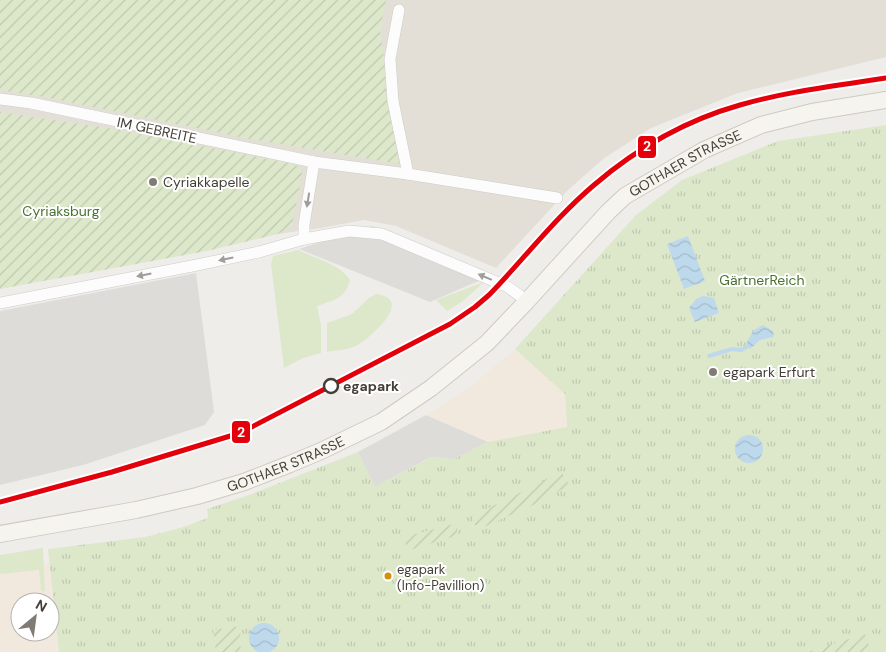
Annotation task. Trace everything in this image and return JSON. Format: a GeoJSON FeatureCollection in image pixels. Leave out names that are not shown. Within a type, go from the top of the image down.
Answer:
{"type":"FeatureCollection","features":[{"type":"Feature","properties":{"kind":"main road","name":"GOTHAER STRASSE"},"geometry":{"type":"LineString","coordinates":[[0,534],[136,510],[197,496],[244,482],[290,464],[382,422],[431,388],[487,343],[528,301],[608,212],[626,196],[682,162],[761,125],[812,112],[886,100]]}},
{"type":"Feature","properties":{"kind":"street"},"geometry":{"type":"LineString","coordinates":[[399,10],[390,59],[393,101],[408,174]]}},
{"type":"Feature","properties":{"kind":"street","name":"IM GEBREITE"},"geometry":{"type":"LineString","coordinates":[[0,99],[31,103],[314,162],[408,174],[557,198]]}},
{"type":"Feature","properties":{"kind":"street"},"geometry":{"type":"LineString","coordinates":[[304,239],[304,225],[314,162]]}},
{"type":"Feature","properties":{"kind":"street"},"geometry":{"type":"LineString","coordinates":[[0,303],[259,252],[304,239],[349,231],[382,234],[508,287],[528,301]]}},
{"type":"Feature","properties":{"kind":"shaded area"},"geometry":{"type":"Polygon","coordinates":[[[0,0],[886,0],[886,57],[738,93],[651,128],[603,159],[568,190],[496,268],[396,226],[364,220],[263,236],[0,289],[0,0]]]}},
{"type":"Feature","properties":{"kind":"shaded area"},"geometry":{"type":"Polygon","coordinates":[[[372,226],[492,275],[430,302],[299,249],[372,226]]]}},
{"type":"Feature","properties":{"kind":"shaded area"},"geometry":{"type":"Polygon","coordinates":[[[196,273],[214,412],[205,425],[83,465],[0,485],[0,311],[196,273]]]}},
{"type":"Feature","properties":{"kind":"shaded area"},"geometry":{"type":"Polygon","coordinates":[[[515,349],[565,394],[567,427],[488,442],[426,415],[469,387],[515,349]]]}},
{"type":"Feature","properties":{"kind":"shaded area"},"geometry":{"type":"Polygon","coordinates":[[[426,415],[488,442],[454,459],[431,457],[375,487],[358,452],[426,415]]]}},
{"type":"Feature","properties":{"kind":"shaded area"},"geometry":{"type":"Polygon","coordinates":[[[50,563],[53,592],[10,592],[10,642],[58,642],[59,652],[0,652],[0,570],[50,563]]]}},
{"type":"Feature","properties":{"kind":"green space"},"geometry":{"type":"Polygon","coordinates":[[[0,0],[386,0],[380,31],[399,164],[245,138],[45,97],[0,90],[0,0]]]}},
{"type":"Feature","properties":{"kind":"green space","name":"Cyriaksburg"},"geometry":{"type":"Polygon","coordinates":[[[0,112],[114,129],[294,164],[301,169],[302,173],[292,226],[278,234],[207,251],[0,289],[0,112]]]}},
{"type":"Feature","properties":{"kind":"green space","name":"egapark Erfurt"},"geometry":{"type":"Polygon","coordinates":[[[886,125],[886,652],[59,652],[60,592],[53,592],[48,549],[145,537],[180,528],[208,518],[207,509],[249,495],[358,452],[375,487],[432,457],[454,459],[488,442],[567,427],[565,394],[515,349],[636,215],[682,180],[778,141],[886,125]]]}},
{"type":"Feature","properties":{"kind":"green space"},"geometry":{"type":"Polygon","coordinates":[[[298,250],[340,270],[350,280],[342,295],[317,306],[321,325],[321,353],[303,358],[284,368],[271,264],[273,256],[298,250]]]}},
{"type":"Feature","properties":{"kind":"green space"},"geometry":{"type":"Polygon","coordinates":[[[484,282],[463,301],[447,311],[436,300],[484,282]]]}},
{"type":"Feature","properties":{"kind":"green space"},"geometry":{"type":"Polygon","coordinates":[[[376,294],[387,297],[392,303],[387,318],[358,345],[327,352],[327,323],[352,314],[376,294]]]}},
{"type":"Feature","properties":{"kind":"green space"},"geometry":{"type":"Polygon","coordinates":[[[561,471],[569,485],[542,501],[477,530],[472,516],[561,471]]]}},
{"type":"Feature","properties":{"kind":"green space"},"geometry":{"type":"Polygon","coordinates":[[[454,524],[458,535],[407,551],[404,537],[454,524]]]}},
{"type":"Feature","properties":{"kind":"green space"},"geometry":{"type":"Polygon","coordinates":[[[43,548],[45,592],[41,590],[39,570],[0,574],[0,555],[43,548]]]}},
{"type":"Feature","properties":{"kind":"green space"},"geometry":{"type":"Polygon","coordinates":[[[242,626],[239,642],[242,652],[216,652],[213,630],[242,626]]]}},
{"type":"Feature","properties":{"kind":"green space"},"geometry":{"type":"Polygon","coordinates":[[[865,634],[871,652],[808,652],[865,634]]]}},
{"type":"Feature","properties":{"kind":"water"},"geometry":{"type":"Polygon","coordinates":[[[688,236],[705,281],[684,289],[667,244],[688,236]]]}},
{"type":"Feature","properties":{"kind":"water"},"geometry":{"type":"Polygon","coordinates":[[[703,296],[714,298],[719,313],[695,322],[689,308],[696,299],[703,296]]]}},
{"type":"Feature","properties":{"kind":"water"},"geometry":{"type":"Polygon","coordinates":[[[763,325],[773,331],[773,337],[760,340],[750,349],[746,344],[753,331],[763,325]]]}},
{"type":"Feature","properties":{"kind":"water"},"geometry":{"type":"Polygon","coordinates":[[[749,435],[759,439],[763,449],[759,459],[749,463],[739,459],[735,449],[739,439],[749,435]]]}},
{"type":"Feature","properties":{"kind":"water"},"geometry":{"type":"Polygon","coordinates":[[[264,623],[275,627],[279,638],[275,649],[264,653],[253,649],[249,638],[253,627],[264,623]]]}},
{"type":"Feature","properties":{"kind":"waterway"},"geometry":{"type":"LineString","coordinates":[[709,356],[732,349],[741,350],[748,346]]}},
{"type":"Feature","properties":{"kind":"transit line","name":"2"},"geometry":{"type":"LineString","coordinates":[[0,502],[112,472],[240,433],[450,324],[489,295],[553,225],[594,185],[627,159],[682,127],[720,111],[758,100],[813,89],[886,78]]}},
{"type":"Feature","properties":{"kind":"place","name":"Cyriakkapelle"},"geometry":{"type":"Point","coordinates":[153,182]}},
{"type":"Feature","properties":{"kind":"place","name":"egapark Erfurt"},"geometry":{"type":"Point","coordinates":[713,372]}},
{"type":"Feature","properties":{"kind":"place","name":"egapark"},"geometry":{"type":"Point","coordinates":[331,386]}},
{"type":"Feature","properties":{"kind":"place","name":"egapark (Info-Pavillion)"},"geometry":{"type":"Point","coordinates":[388,576]}},
{"type":"Feature","properties":{"kind":"park label","name":"GärtnerReich"},"geometry":{"type":"Point","coordinates":[762,280]}}]}
